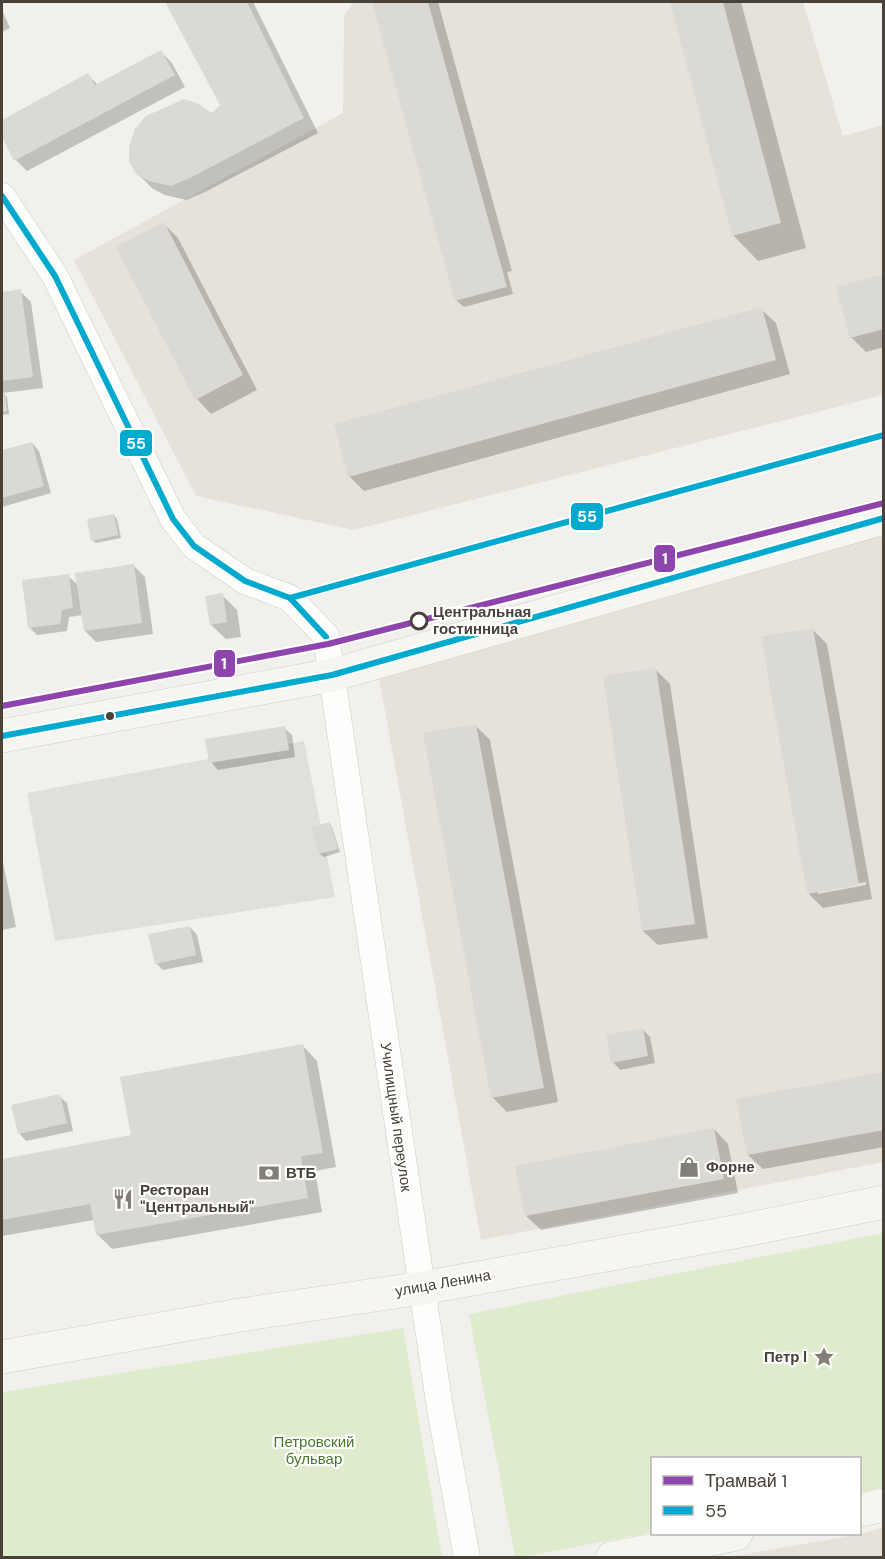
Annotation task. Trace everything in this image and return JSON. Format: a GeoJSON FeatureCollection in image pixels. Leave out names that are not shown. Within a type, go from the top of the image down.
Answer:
{"type":"FeatureCollection","features":[{"type":"Feature","properties":{"kind":"main road"},"geometry":{"type":"LineString","coordinates":[[2,736],[332,675],[884,518]]}},
{"type":"Feature","properties":{"kind":"main road","name":"улица Ленина"},"geometry":{"type":"LineString","coordinates":[[2,1357],[240,1315],[422,1287],[745,1230],[884,1202]]}},
{"type":"Feature","properties":{"kind":"main road"},"geometry":{"type":"LineString","coordinates":[[861,1510],[884,1505]]}},
{"type":"Feature","properties":{"kind":"main road"},"geometry":{"type":"LineString","coordinates":[[612,1557],[726,1535]]}},
{"type":"Feature","properties":{"kind":"street","name":"Училищный переулок"},"geometry":{"type":"LineString","coordinates":[[2,195],[55,276],[173,519],[194,546],[245,580],[290,598],[326,636],[440,1408],[467,1557]]}},
{"type":"Feature","properties":{"kind":"shaded area"},"geometry":{"type":"Polygon","coordinates":[[[353,2],[803,2],[843,136],[883,125],[883,395],[354,530],[196,496],[74,260],[343,113],[344,16],[353,2]]]}},
{"type":"Feature","properties":{"kind":"shaded area"},"geometry":{"type":"Polygon","coordinates":[[[883,533],[883,1162],[481,1240],[379,678],[883,533]]]}},
{"type":"Feature","properties":{"kind":"shaded area"},"geometry":{"type":"Polygon","coordinates":[[[304,741],[335,897],[55,941],[27,793],[304,741]]]}},
{"type":"Feature","properties":{"kind":"shaded area"},"geometry":{"type":"Polygon","coordinates":[[[883,1528],[883,1557],[729,1557],[861,1535],[883,1528]]]}},
{"type":"Feature","properties":{"kind":"green space"},"geometry":{"type":"Polygon","coordinates":[[[883,1233],[883,1487],[861,1492],[861,1457],[651,1457],[651,1532],[515,1557],[469,1314],[883,1233]]]}},
{"type":"Feature","properties":{"kind":"green space","name":"Петровский бульвар"},"geometry":{"type":"Polygon","coordinates":[[[403,1328],[442,1557],[2,1557],[2,1392],[403,1328]]]}},
{"type":"Feature","properties":{"kind":"building"},"geometry":{"type":"Polygon","coordinates":[[[165,2],[247,2],[304,118],[171,186],[149,181],[137,175],[129,162],[129,147],[135,129],[146,116],[184,99],[199,104],[212,113],[220,105],[165,2]]]}},
{"type":"Feature","properties":{"kind":"building"},"geometry":{"type":"Polygon","coordinates":[[[372,2],[428,2],[507,287],[455,301],[372,2]]]}},
{"type":"Feature","properties":{"kind":"building"},"geometry":{"type":"Polygon","coordinates":[[[670,2],[723,2],[781,223],[732,236],[670,2]]]}},
{"type":"Feature","properties":{"kind":"building"},"geometry":{"type":"Polygon","coordinates":[[[161,50],[175,75],[14,161],[2,137],[2,120],[88,73],[95,85],[161,50]]]}},
{"type":"Feature","properties":{"kind":"building"},"geometry":{"type":"Polygon","coordinates":[[[164,222],[243,375],[195,400],[116,247],[164,222]]]}},
{"type":"Feature","properties":{"kind":"building"},"geometry":{"type":"Polygon","coordinates":[[[884,274],[884,329],[850,338],[836,287],[884,274]]]}},
{"type":"Feature","properties":{"kind":"building"},"geometry":{"type":"Polygon","coordinates":[[[21,289],[33,377],[2,381],[2,292],[21,289]]]}},
{"type":"Feature","properties":{"kind":"building"},"geometry":{"type":"Polygon","coordinates":[[[762,307],[776,360],[348,477],[334,424],[762,307]]]}},
{"type":"Feature","properties":{"kind":"building"},"geometry":{"type":"Polygon","coordinates":[[[5,392],[7,411],[2,411],[2,393],[5,392]]]}},
{"type":"Feature","properties":{"kind":"building"},"geometry":{"type":"Polygon","coordinates":[[[32,442],[44,486],[2,498],[2,450],[32,442]]]}},
{"type":"Feature","properties":{"kind":"building"},"geometry":{"type":"Polygon","coordinates":[[[114,514],[118,535],[91,541],[87,519],[114,514]]]}},
{"type":"Feature","properties":{"kind":"building"},"geometry":{"type":"Polygon","coordinates":[[[134,564],[142,623],[84,631],[75,573],[134,564]]]}},
{"type":"Feature","properties":{"kind":"building"},"geometry":{"type":"Polygon","coordinates":[[[69,574],[73,608],[62,610],[60,624],[28,628],[22,580],[69,574]]]}},
{"type":"Feature","properties":{"kind":"building"},"geometry":{"type":"Polygon","coordinates":[[[223,593],[227,622],[210,625],[205,596],[223,593]]]}},
{"type":"Feature","properties":{"kind":"building"},"geometry":{"type":"Polygon","coordinates":[[[813,628],[859,885],[807,894],[761,637],[813,628]]]}},
{"type":"Feature","properties":{"kind":"building"},"geometry":{"type":"Polygon","coordinates":[[[656,668],[695,924],[642,931],[603,676],[656,668]]]}},
{"type":"Feature","properties":{"kind":"building"},"geometry":{"type":"Polygon","coordinates":[[[476,724],[544,1088],[491,1098],[423,733],[476,724]]]}},
{"type":"Feature","properties":{"kind":"building"},"geometry":{"type":"Polygon","coordinates":[[[285,726],[289,750],[209,763],[205,739],[285,726]]]}},
{"type":"Feature","properties":{"kind":"building"},"geometry":{"type":"Polygon","coordinates":[[[330,822],[338,849],[319,854],[311,827],[330,822]]]}},
{"type":"Feature","properties":{"kind":"building"},"geometry":{"type":"Polygon","coordinates":[[[190,926],[196,955],[155,964],[148,934],[190,926]]]}},
{"type":"Feature","properties":{"kind":"building"},"geometry":{"type":"Polygon","coordinates":[[[643,1028],[648,1056],[611,1063],[606,1035],[643,1028]]]}},
{"type":"Feature","properties":{"kind":"building"},"geometry":{"type":"Polygon","coordinates":[[[303,1044],[323,1153],[301,1156],[308,1198],[96,1235],[90,1204],[2,1220],[2,1159],[131,1135],[120,1077],[303,1044]]]}},
{"type":"Feature","properties":{"kind":"building"},"geometry":{"type":"Polygon","coordinates":[[[884,1072],[884,1130],[747,1155],[736,1099],[884,1072]]]}},
{"type":"Feature","properties":{"kind":"building"},"geometry":{"type":"Polygon","coordinates":[[[60,1094],[67,1123],[18,1134],[11,1105],[60,1094]]]}},
{"type":"Feature","properties":{"kind":"building"},"geometry":{"type":"Polygon","coordinates":[[[714,1128],[724,1179],[525,1216],[515,1166],[714,1128]]]}},
{"type":"Feature","properties":{"kind":"tram line","name":"1"},"geometry":{"type":"LineString","coordinates":[[2,706],[328,644],[884,503]]}},
{"type":"Feature","properties":{"kind":"transit line","name":"55"},"geometry":{"type":"LineString","coordinates":[[2,196],[55,276],[173,519],[194,546],[245,581],[290,598],[326,637]]}},
{"type":"Feature","properties":{"kind":"transit line","name":"55"},"geometry":{"type":"LineString","coordinates":[[290,598],[884,435]]}},
{"type":"Feature","properties":{"kind":"transit line","name":"55"},"geometry":{"type":"LineString","coordinates":[[2,736],[332,675],[884,518]]}},
{"type":"Feature","properties":{"kind":"place","name":"Центральная гостинница"},"geometry":{"type":"Point","coordinates":[419,621]}},
{"type":"Feature","properties":{"kind":"place","name":"Форне"},"geometry":{"type":"Point","coordinates":[689,1167]}},
{"type":"Feature","properties":{"kind":"place","name":"ВТБ"},"geometry":{"type":"Point","coordinates":[269,1173]}},
{"type":"Feature","properties":{"kind":"place","name":"Ресторан \"Центральный\""},"geometry":{"type":"Point","coordinates":[123,1199]}},
{"type":"Feature","properties":{"kind":"place","name":"Петр I"},"geometry":{"type":"Point","coordinates":[824,1357]}}]}
